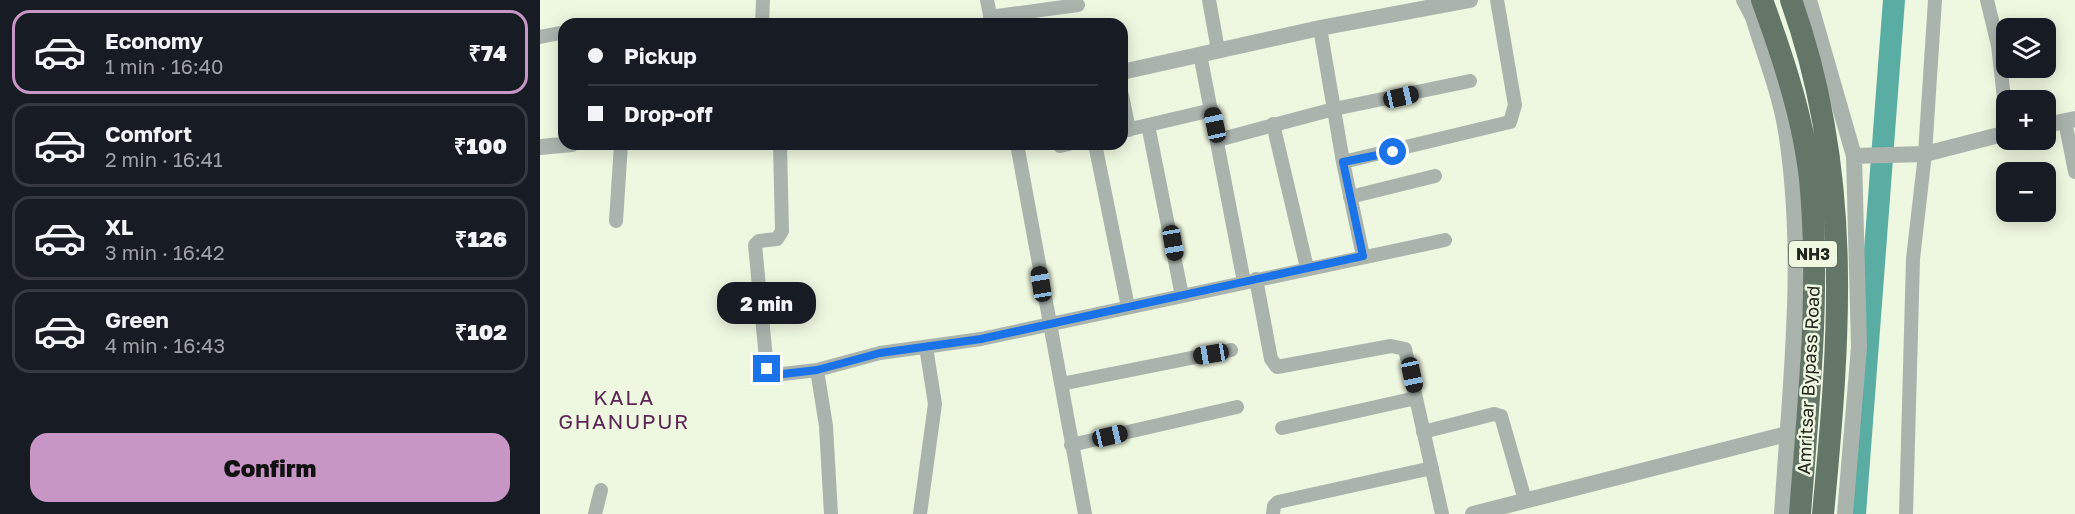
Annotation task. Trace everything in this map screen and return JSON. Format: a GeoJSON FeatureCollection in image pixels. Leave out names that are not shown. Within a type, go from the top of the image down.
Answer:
{"type":"FeatureCollection","features":[{"type":"Feature","properties":{"kind":"highway","name":"Amritsar Bypass Road"},"geometry":{"type":"LineString","coordinates":[[1762,0],[1779,47],[1798,117],[1811,188],[1813,319],[1800,514]]}},
{"type":"Feature","properties":{"kind":"highway","name":"Amritsar Bypass Road"},"geometry":{"type":"LineString","coordinates":[[1791,0],[1820,98],[1832,166],[1837,232],[1835,368],[1823,514]]}},
{"type":"Feature","properties":{"kind":"street"},"geometry":{"type":"LineString","coordinates":[[762,18],[763,0]]}},
{"type":"Feature","properties":{"kind":"street"},"geometry":{"type":"LineString","coordinates":[[987,0],[991,18]]}},
{"type":"Feature","properties":{"kind":"street"},"geometry":{"type":"LineString","coordinates":[[1209,0],[1218,50]]}},
{"type":"Feature","properties":{"kind":"street"},"geometry":{"type":"LineString","coordinates":[[1128,71],[1320,28],[1470,0]]}},
{"type":"Feature","properties":{"kind":"street"},"geometry":{"type":"LineString","coordinates":[[1343,162],[1510,123],[1515,105],[1497,0]]}},
{"type":"Feature","properties":{"kind":"street"},"geometry":{"type":"LineString","coordinates":[[1744,0],[1753,17],[1786,129],[1794,217],[1797,306],[1782,514]]}},
{"type":"Feature","properties":{"kind":"street"},"geometry":{"type":"LineString","coordinates":[[1809,0],[1858,155],[1859,347],[1845,514]]}},
{"type":"Feature","properties":{"kind":"street"},"geometry":{"type":"LineString","coordinates":[[1906,514],[1913,259],[1925,154],[1935,0]]}},
{"type":"Feature","properties":{"kind":"street"},"geometry":{"type":"LineString","coordinates":[[1987,0],[1998,45],[2003,90]]}},
{"type":"Feature","properties":{"kind":"street"},"geometry":{"type":"LineString","coordinates":[[1002,18],[1078,4]]}},
{"type":"Feature","properties":{"kind":"street"},"geometry":{"type":"LineString","coordinates":[[1320,28],[1343,162],[1363,256]]}},
{"type":"Feature","properties":{"kind":"street"},"geometry":{"type":"LineString","coordinates":[[540,37],[558,33]]}},
{"type":"Feature","properties":{"kind":"street"},"geometry":{"type":"LineString","coordinates":[[1200,54],[1250,280],[1271,359],[1277,367],[1401,346],[1407,353],[1442,514]]}},
{"type":"Feature","properties":{"kind":"street"},"geometry":{"type":"LineString","coordinates":[[1218,140],[1334,109],[1470,81]]}},
{"type":"Feature","properties":{"kind":"street"},"geometry":{"type":"LineString","coordinates":[[1128,130],[1212,110]]}},
{"type":"Feature","properties":{"kind":"street"},"geometry":{"type":"LineString","coordinates":[[2070,120],[2075,172]]}},
{"type":"Feature","properties":{"kind":"street"},"geometry":{"type":"LineString","coordinates":[[1273,124],[1307,268]]}},
{"type":"Feature","properties":{"kind":"street"},"geometry":{"type":"LineString","coordinates":[[1148,125],[1182,296]]}},
{"type":"Feature","properties":{"kind":"street"},"geometry":{"type":"LineString","coordinates":[[1858,155],[1925,154],[1996,136]]}},
{"type":"Feature","properties":{"kind":"street"},"geometry":{"type":"LineString","coordinates":[[540,147],[558,145]]}},
{"type":"Feature","properties":{"kind":"street"},"geometry":{"type":"LineString","coordinates":[[616,221],[621,150]]}},
{"type":"Feature","properties":{"kind":"street"},"geometry":{"type":"LineString","coordinates":[[780,150],[782,231],[777,239],[759,241],[755,245],[767,369],[774,375],[817,370],[880,353],[981,339],[1446,240]]}},
{"type":"Feature","properties":{"kind":"street"},"geometry":{"type":"LineString","coordinates":[[1018,150],[1085,514]]}},
{"type":"Feature","properties":{"kind":"street"},"geometry":{"type":"LineString","coordinates":[[1096,150],[1128,307]]}},
{"type":"Feature","properties":{"kind":"street"},"geometry":{"type":"LineString","coordinates":[[1350,197],[1435,176]]}},
{"type":"Feature","properties":{"kind":"street"},"geometry":{"type":"LineString","coordinates":[[920,514],[935,404],[926,347]]}},
{"type":"Feature","properties":{"kind":"street"},"geometry":{"type":"LineString","coordinates":[[1061,384],[1231,350]]}},
{"type":"Feature","properties":{"kind":"street"},"geometry":{"type":"LineString","coordinates":[[817,370],[826,426],[831,514]]}},
{"type":"Feature","properties":{"kind":"street"},"geometry":{"type":"LineString","coordinates":[[1282,428],[1416,398]]}},
{"type":"Feature","properties":{"kind":"street"},"geometry":{"type":"LineString","coordinates":[[1071,445],[1237,407]]}},
{"type":"Feature","properties":{"kind":"street"},"geometry":{"type":"LineString","coordinates":[[1423,432],[1494,414],[1502,416],[1525,500]]}},
{"type":"Feature","properties":{"kind":"street"},"geometry":{"type":"LineString","coordinates":[[1473,514],[1786,434]]}},
{"type":"Feature","properties":{"kind":"street"},"geometry":{"type":"LineString","coordinates":[[1273,514],[1274,506],[1278,502],[1432,468]]}},
{"type":"Feature","properties":{"kind":"street"},"geometry":{"type":"LineString","coordinates":[[595,514],[601,490]]}},
{"type":"Feature","properties":{"kind":"waterway"},"geometry":{"type":"LineString","coordinates":[[1855,514],[1894,0]]}},
{"type":"Feature","properties":{"kind":"district","name":"KALA GHANUPUR"},"geometry":{"type":"Point","coordinates":[624,409]}},
{"type":"Feature","properties":{"kind":"route"},"geometry":{"type":"LineString","coordinates":[[767,369],[774,375],[817,370],[880,353],[981,339],[1363,256],[1343,162],[1393,152]]}}]}
